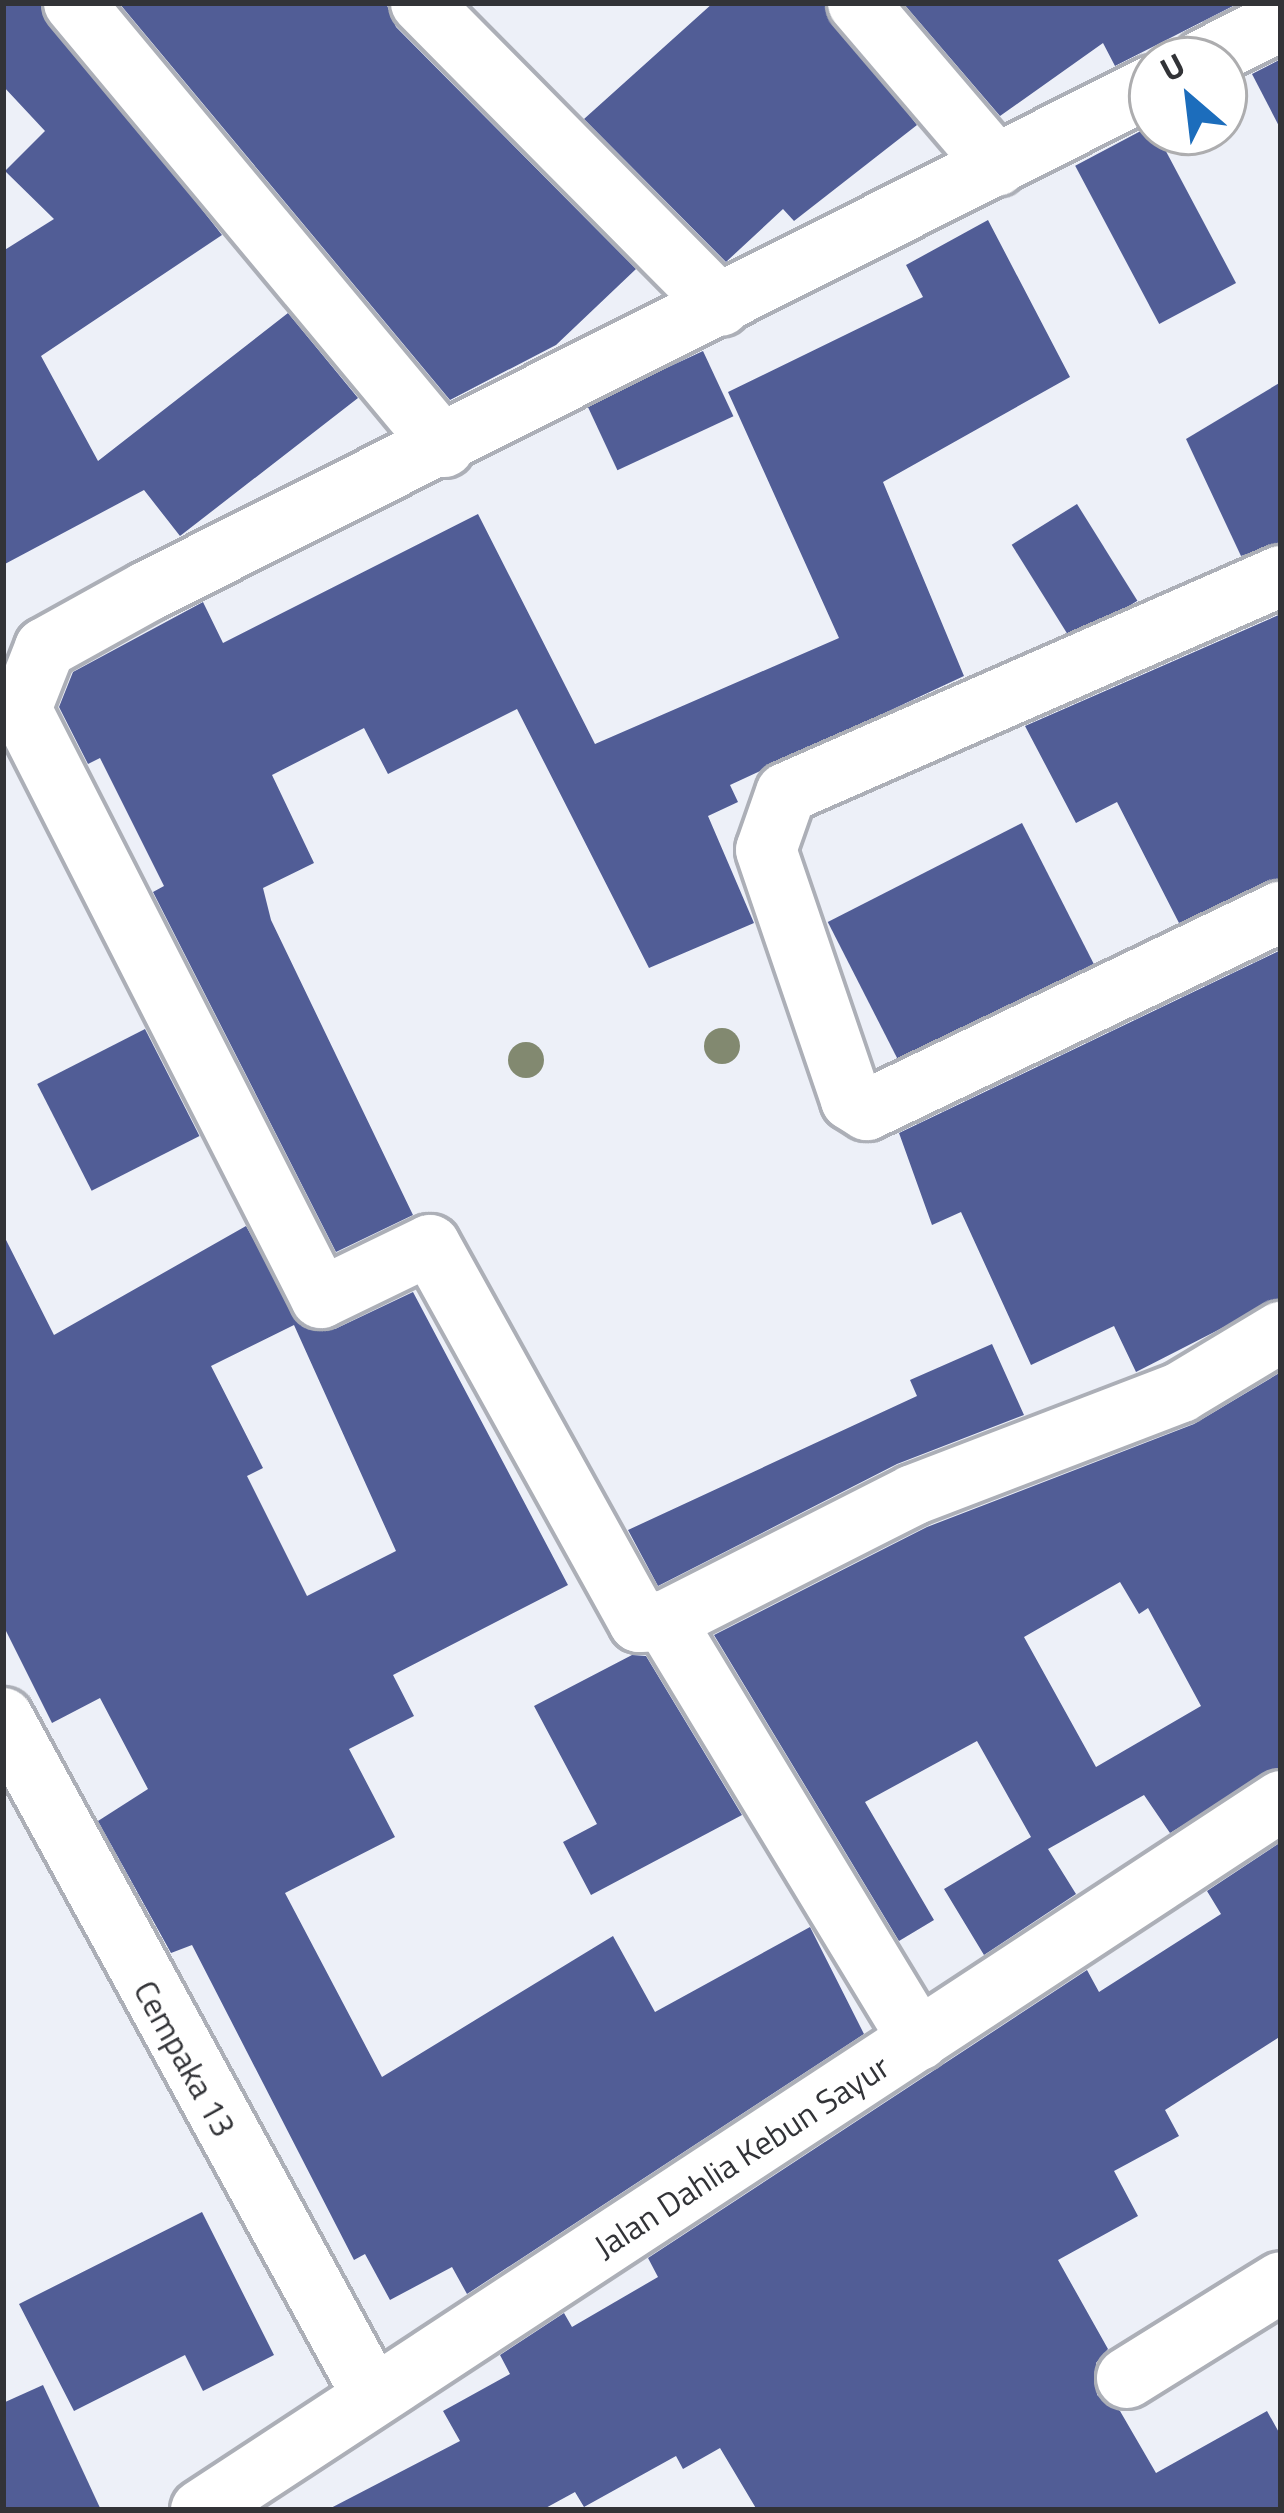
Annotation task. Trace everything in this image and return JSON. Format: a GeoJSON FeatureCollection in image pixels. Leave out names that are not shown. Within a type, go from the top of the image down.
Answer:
{"type":"FeatureCollection","features":[{"type":"Feature","properties":{"kind":"street"},"geometry":{"type":"LineString","coordinates":[[74,3],[444,447]]}},
{"type":"Feature","properties":{"kind":"street"},"geometry":{"type":"LineString","coordinates":[[421,3],[721,306]]}},
{"type":"Feature","properties":{"kind":"street"},"geometry":{"type":"LineString","coordinates":[[858,3],[997,166]]}},
{"type":"Feature","properties":{"kind":"street"},"geometry":{"type":"LineString","coordinates":[[1248,37],[1281,20]]}},
{"type":"Feature","properties":{"kind":"street"},"geometry":{"type":"LineString","coordinates":[[1128,98],[45,648],[21,709],[321,1298],[430,1245],[639,1622],[665,1621],[913,1495],[1181,1392],[1281,1332]]}},
{"type":"Feature","properties":{"kind":"street"},"geometry":{"type":"LineString","coordinates":[[1281,576],[786,793],[766,850],[851,1100],[867,1110],[1281,912]]}},
{"type":"Feature","properties":{"kind":"street"},"geometry":{"type":"LineString","coordinates":[[665,1621],[919,2040]]}},
{"type":"Feature","properties":{"kind":"street","name":"Cempaka 13"},"geometry":{"type":"LineString","coordinates":[[3,1718],[373,2396]]}},
{"type":"Feature","properties":{"kind":"street","name":"Jalan Dahlia Kebun Sayur"},"geometry":{"type":"LineString","coordinates":[[201,2510],[1281,1802]]}},
{"type":"Feature","properties":{"kind":"street"},"geometry":{"type":"LineString","coordinates":[[1127,2378],[1281,2282]]}},
{"type":"Feature","properties":{"kind":"building"},"geometry":{"type":"Polygon","coordinates":[[[3,3],[40,3],[222,235],[41,356],[98,461],[288,313],[358,398],[180,536],[144,490],[3,565],[3,251],[54,219],[5,171],[45,131],[3,86],[3,3]]]}},
{"type":"Feature","properties":{"kind":"building"},"geometry":{"type":"Polygon","coordinates":[[[119,3],[386,3],[396,27],[636,269],[556,345],[450,400],[119,3]]]}},
{"type":"Feature","properties":{"kind":"building"},"geometry":{"type":"Polygon","coordinates":[[[713,3],[824,3],[917,125],[794,221],[783,209],[726,262],[584,119],[713,3]]]}},
{"type":"Feature","properties":{"kind":"building"},"geometry":{"type":"Polygon","coordinates":[[[903,3],[1239,3],[1174,36],[1128,36],[1128,59],[1115,66],[1103,43],[1000,116],[903,3]]]}},
{"type":"Feature","properties":{"kind":"building"},"geometry":{"type":"Polygon","coordinates":[[[1281,59],[1281,130],[1252,74],[1281,59]]]}},
{"type":"Feature","properties":{"kind":"building"},"geometry":{"type":"Polygon","coordinates":[[[1128,138],[1128,156],[1168,156],[1236,283],[1159,324],[1075,166],[1128,138]]]}},
{"type":"Feature","properties":{"kind":"building"},"geometry":{"type":"Polygon","coordinates":[[[988,220],[1070,377],[883,482],[964,676],[730,785],[738,802],[708,816],[754,923],[649,968],[517,709],[388,774],[364,728],[272,775],[314,863],[263,888],[271,920],[413,1215],[336,1252],[153,892],[164,886],[100,758],[88,764],[59,707],[73,672],[203,602],[223,643],[478,514],[595,744],[839,638],[728,392],[923,297],[906,265],[988,220]]]}},
{"type":"Feature","properties":{"kind":"building"},"geometry":{"type":"Polygon","coordinates":[[[703,351],[733,416],[617,470],[587,405],[703,351]]]}},
{"type":"Feature","properties":{"kind":"building"},"geometry":{"type":"Polygon","coordinates":[[[1281,382],[1281,542],[1241,556],[1186,439],[1281,382]]]}},
{"type":"Feature","properties":{"kind":"building"},"geometry":{"type":"Polygon","coordinates":[[[1077,504],[1137,601],[1072,641],[1012,545],[1077,504]]]}},
{"type":"Feature","properties":{"kind":"building"},"geometry":{"type":"Polygon","coordinates":[[[1281,614],[1281,878],[1179,923],[1117,802],[1076,823],[1025,726],[1281,614]]]}},
{"type":"Feature","properties":{"kind":"building"},"geometry":{"type":"Polygon","coordinates":[[[1022,823],[1094,964],[899,1063],[828,922],[1022,823]]]}},
{"type":"Feature","properties":{"kind":"building"},"geometry":{"type":"Polygon","coordinates":[[[1281,950],[1281,1298],[1136,1372],[1114,1326],[1031,1365],[961,1212],[932,1225],[899,1133],[1281,950]]]}},
{"type":"Feature","properties":{"kind":"building"},"geometry":{"type":"Polygon","coordinates":[[[145,1029],[199,1136],[92,1191],[37,1084],[145,1029]]]}},
{"type":"Feature","properties":{"kind":"building"},"geometry":{"type":"Polygon","coordinates":[[[246,1226],[303,1327],[335,1329],[413,1292],[568,1585],[393,1675],[414,1716],[349,1749],[395,1837],[285,1893],[382,2077],[613,1936],[655,2012],[810,1927],[864,2034],[467,2294],[452,2267],[390,2300],[365,2254],[354,2260],[192,1945],[171,1953],[98,1821],[148,1789],[100,1698],[52,1723],[3,1625],[3,1234],[54,1335],[246,1226]],[[294,1325],[211,1366],[263,1468],[247,1476],[307,1596],[396,1551],[294,1325]]]}},
{"type":"Feature","properties":{"kind":"building"},"geometry":{"type":"Polygon","coordinates":[[[992,1344],[1024,1415],[897,1464],[658,1586],[628,1530],[917,1396],[910,1380],[992,1344]]]}},
{"type":"Feature","properties":{"kind":"building"},"geometry":{"type":"Polygon","coordinates":[[[1281,1372],[1281,1767],[1170,1833],[1144,1795],[1048,1849],[1076,1894],[984,1955],[944,1889],[1031,1837],[977,1741],[865,1802],[934,1920],[899,1941],[714,1635],[927,1527],[1194,1424],[1281,1372]],[[1120,1582],[1024,1637],[1096,1767],[1201,1706],[1148,1608],[1139,1614],[1120,1582]]]}},
{"type":"Feature","properties":{"kind":"building"},"geometry":{"type":"Polygon","coordinates":[[[632,1655],[646,1656],[742,1815],[591,1895],[563,1842],[597,1824],[534,1706],[632,1655]]]}},
{"type":"Feature","properties":{"kind":"building"},"geometry":{"type":"Polygon","coordinates":[[[1281,1842],[1281,2036],[1165,2110],[1179,2136],[1114,2171],[1138,2216],[1058,2260],[1108,2349],[1096,2363],[1097,2395],[1120,2411],[1156,2473],[1267,2411],[1281,2436],[1281,2510],[757,2510],[720,2448],[683,2469],[676,2456],[584,2507],[575,2492],[542,2510],[327,2510],[460,2441],[443,2411],[510,2374],[500,2355],[564,2313],[572,2327],[658,2277],[648,2258],[1087,1970],[1099,1992],[1221,1914],[1207,1891],[1281,1842]]]}},
{"type":"Feature","properties":{"kind":"building"},"geometry":{"type":"Polygon","coordinates":[[[202,2212],[274,2355],[203,2391],[185,2355],[74,2411],[19,2304],[202,2212]]]}},
{"type":"Feature","properties":{"kind":"building"},"geometry":{"type":"Polygon","coordinates":[[[43,2385],[101,2510],[3,2510],[3,2403],[43,2385]]]}}]}
